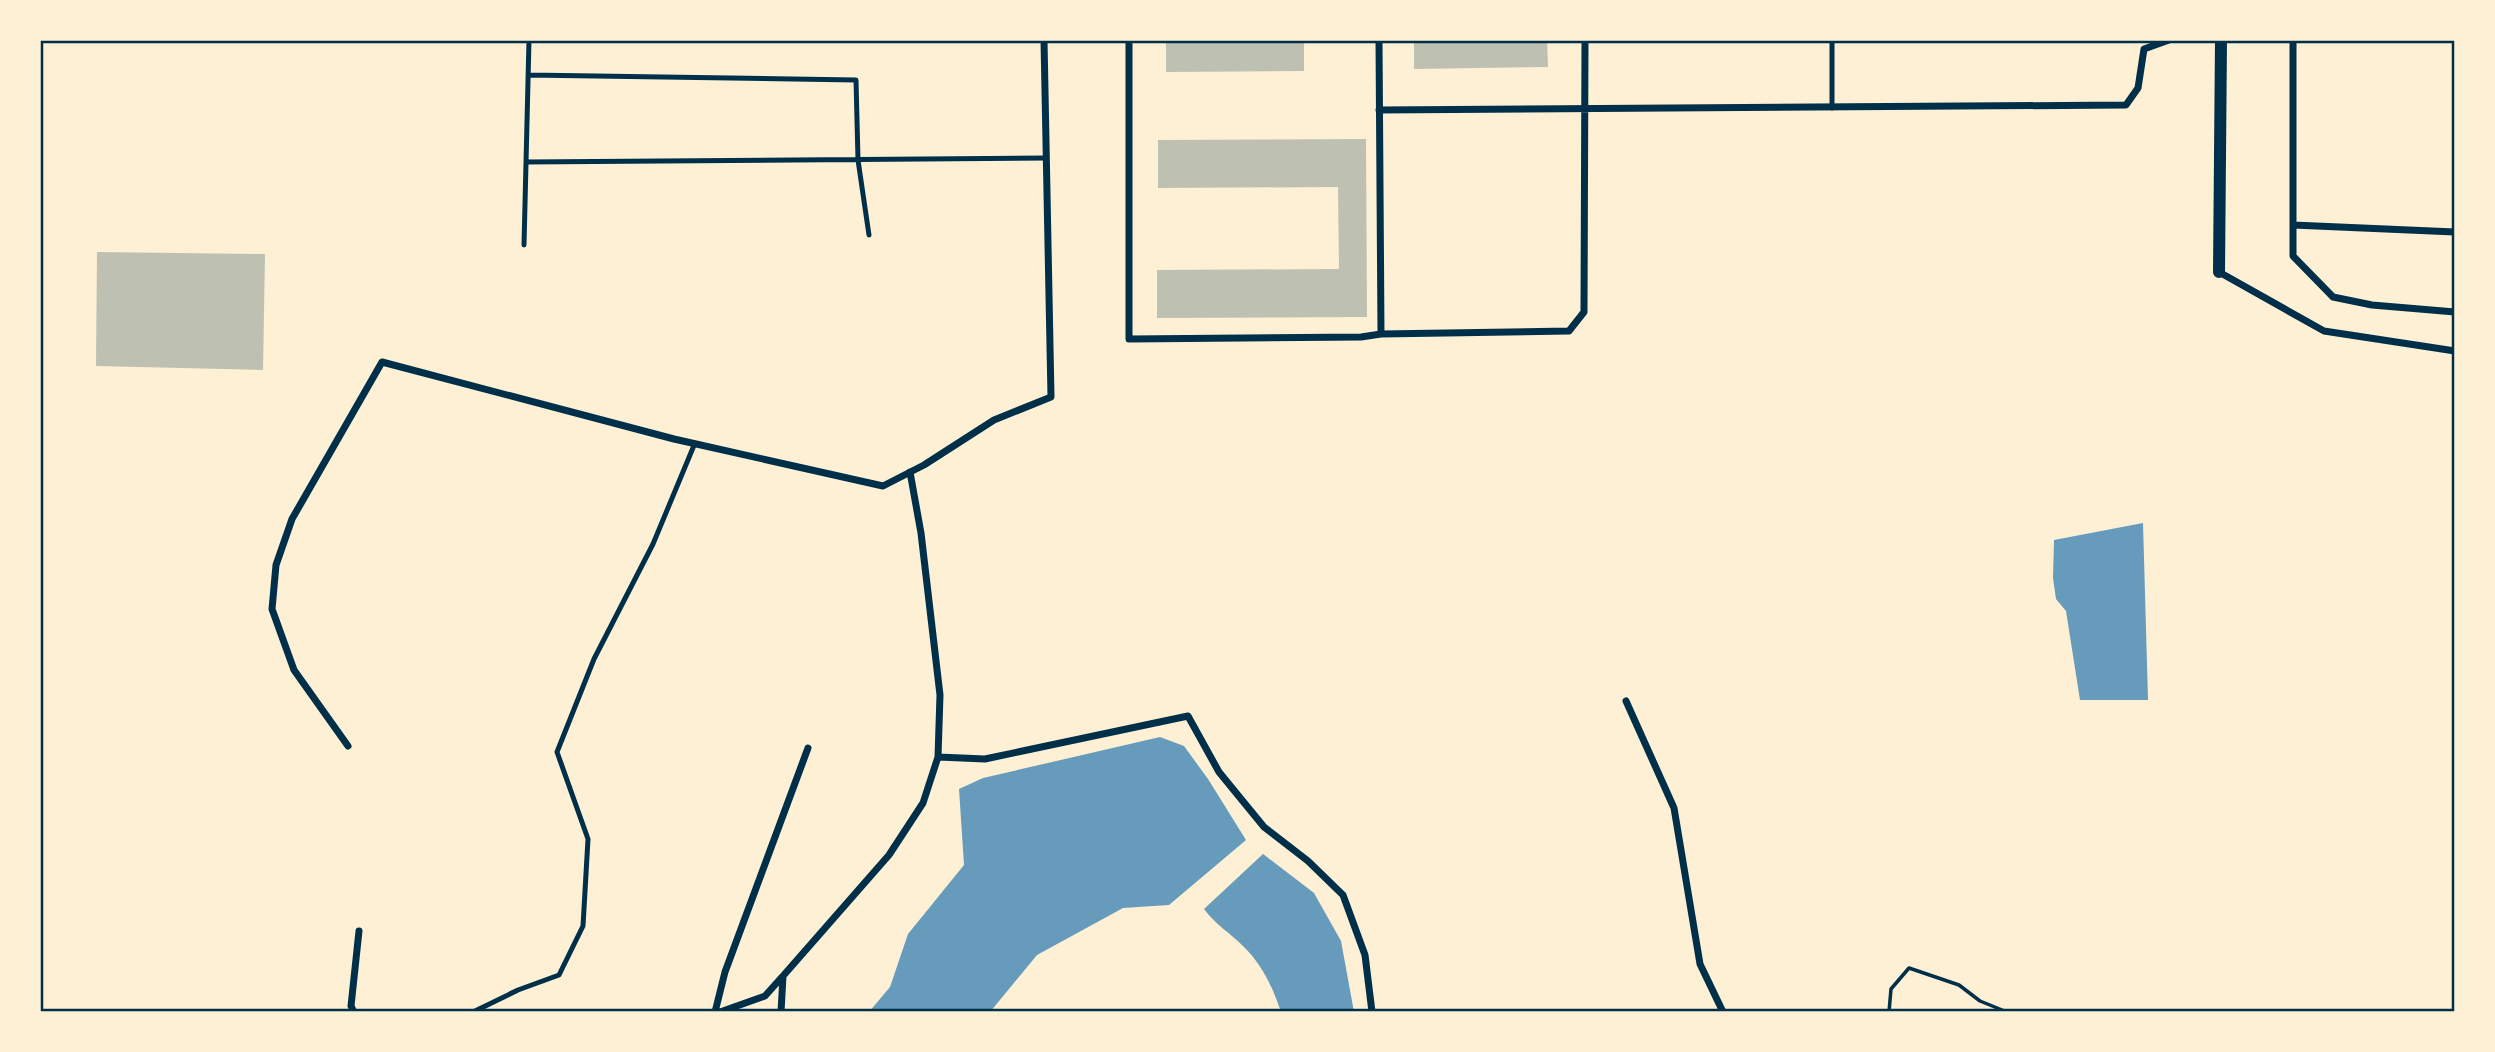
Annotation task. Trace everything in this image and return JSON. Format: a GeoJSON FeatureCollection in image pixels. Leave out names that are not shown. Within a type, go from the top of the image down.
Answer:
{"type":"FeatureCollection","features":[{"type":"Feature","properties":{"kind":"street"},"geometry":{"type":"LineString","coordinates":[[348,746],[294,670],[272,609],[276,565],[292,519],[383,362],[695,443],[883,486],[993,420],[1051,397],[1044,40]]}},
{"type":"Feature","properties":{"kind":"street"},"geometry":{"type":"LineString","coordinates":[[1129,40],[1129,340],[1569,331],[1584,312],[1585,40]]}},
{"type":"Feature","properties":{"kind":"street"},"geometry":{"type":"LineString","coordinates":[[1380,40],[1381,334]]}},
{"type":"Feature","properties":{"kind":"street"},"geometry":{"type":"LineString","coordinates":[[1379,110],[2126,105],[2138,89],[2144,49],[2169,40]]}},
{"type":"Feature","properties":{"kind":"street"},"geometry":{"type":"LineString","coordinates":[[2221,40],[2219,272],[2324,331],[2455,351]]}},
{"type":"Feature","properties":{"kind":"street"},"geometry":{"type":"LineString","coordinates":[[2293,40],[2293,256],[2333,297],[2372,305],[2455,313]]}},
{"type":"Feature","properties":{"kind":"street"},"geometry":{"type":"LineString","coordinates":[[2293,225],[2455,232]]}},
{"type":"Feature","properties":{"kind":"street"},"geometry":{"type":"LineString","coordinates":[[808,748],[725,972],[718,1012],[765,996],[889,855],[923,803],[938,757],[940,695],[921,533],[910,472]]}},
{"type":"Feature","properties":{"kind":"street"},"geometry":{"type":"LineString","coordinates":[[1626,701],[1674,808],[1700,964],[1723,1012]]}},
{"type":"Feature","properties":{"kind":"street"},"geometry":{"type":"LineString","coordinates":[[938,757],[985,760],[1188,716],[1219,772],[1264,827],[1308,861],[1343,895],[1365,955],[1372,1012]]}},
{"type":"Feature","properties":{"kind":"street"},"geometry":{"type":"LineString","coordinates":[[354,1012],[351,1006],[359,931]]}},
{"type":"Feature","properties":{"kind":"street"},"geometry":{"type":"LineString","coordinates":[[781,1012],[783,976]]}},
{"type":"Feature","properties":{"kind":"lane"},"geometry":{"type":"LineString","coordinates":[[524,245],[529,40]]}},
{"type":"Feature","properties":{"kind":"lane"},"geometry":{"type":"LineString","coordinates":[[1832,40],[1832,108]]}},
{"type":"Feature","properties":{"kind":"lane"},"geometry":{"type":"LineString","coordinates":[[528,75],[856,80],[858,160],[869,235]]}},
{"type":"Feature","properties":{"kind":"lane"},"geometry":{"type":"LineString","coordinates":[[526,163],[1046,158]]}},
{"type":"Feature","properties":{"kind":"lane"},"geometry":{"type":"LineString","coordinates":[[473,1012],[518,990],[559,975],[583,926],[588,839],[557,752],[594,659],[653,544],[695,443]]}},
{"type":"Feature","properties":{"kind":"path"},"geometry":{"type":"LineString","coordinates":[[1889,1012],[1891,989],[1909,968],[1959,985],[1980,1001],[2007,1012]]}},
{"type":"Feature","properties":{"kind":"water"},"geometry":{"type":"Polygon","coordinates":[[[2143,523],[2148,700],[2080,700],[2066,611],[2056,599],[2053,578],[2054,540],[2143,523]]]}},
{"type":"Feature","properties":{"kind":"water"},"geometry":{"type":"Polygon","coordinates":[[[1160,737],[1184,746],[1246,840],[1169,905],[1123,908],[1037,955],[990,1012],[869,1012],[890,987],[908,934],[964,865],[959,789],[983,778],[1160,737]]]}},
{"type":"Feature","properties":{"kind":"water"},"geometry":{"type":"Polygon","coordinates":[[[1263,854],[1314,893],[1341,941],[1354,1012],[1281,1012],[1256,961],[1204,909],[1263,854]]]}},
{"type":"Feature","properties":{"kind":"building"},"geometry":{"type":"Polygon","coordinates":[[[1166,40],[1304,40],[1304,71],[1166,72],[1166,40]]]}},
{"type":"Feature","properties":{"kind":"building"},"geometry":{"type":"Polygon","coordinates":[[[1414,40],[1547,40],[1548,67],[1414,69],[1414,40]]]}},
{"type":"Feature","properties":{"kind":"building"},"geometry":{"type":"Polygon","coordinates":[[[1366,139],[1367,317],[1157,318],[1157,270],[1339,269],[1338,187],[1158,188],[1158,140],[1366,139]]]}},
{"type":"Feature","properties":{"kind":"building"},"geometry":{"type":"Polygon","coordinates":[[[97,252],[265,254],[263,370],[96,366],[97,252]]]}}]}
